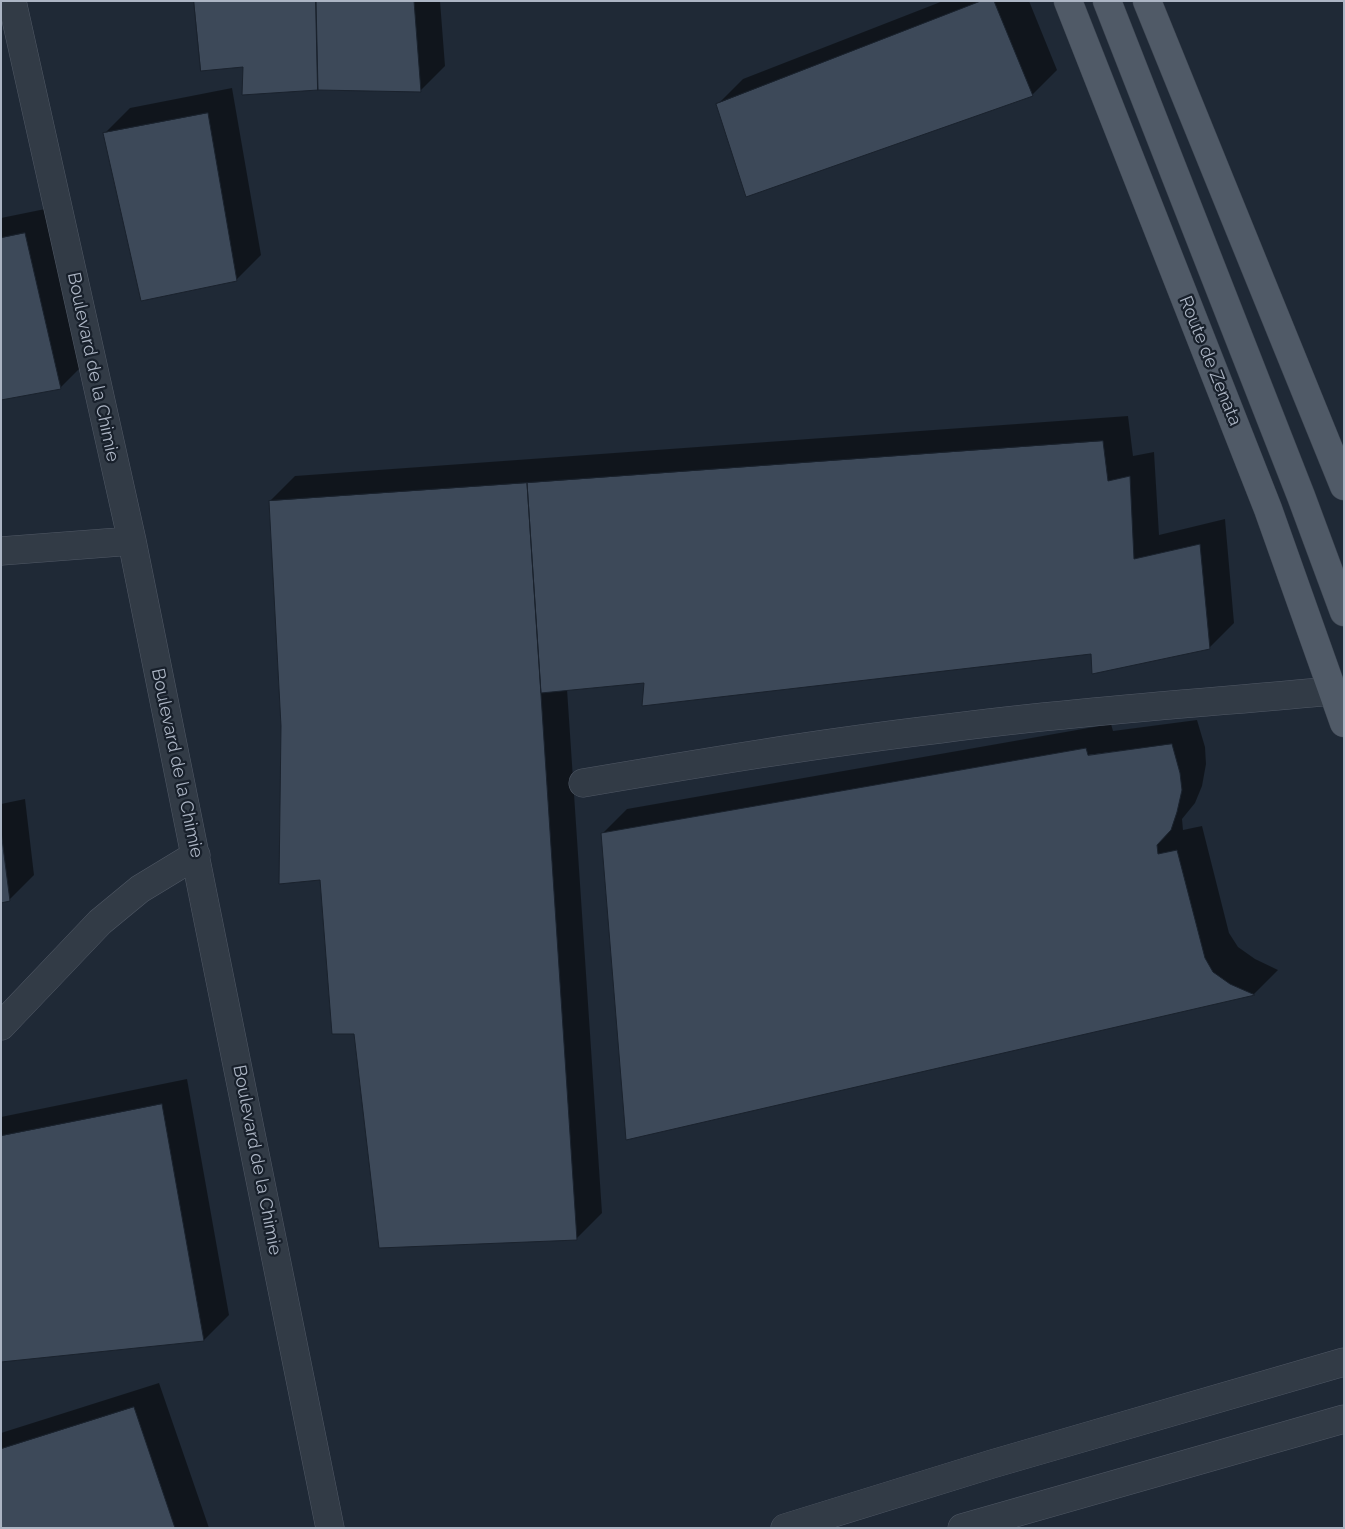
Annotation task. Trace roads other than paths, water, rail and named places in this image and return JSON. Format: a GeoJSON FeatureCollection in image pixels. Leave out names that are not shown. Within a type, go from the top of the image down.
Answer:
{"type":"FeatureCollection","features":[{"type":"Feature","properties":{"kind":"main road","name":"Route de Zenata"},"geometry":{"type":"LineString","coordinates":[[1068,1],[1338,686]]}},
{"type":"Feature","properties":{"kind":"main road","name":"Route de Zenata"},"geometry":{"type":"LineString","coordinates":[[1080,1],[1276,495],[1338,686],[1344,723]]}},
{"type":"Feature","properties":{"kind":"main road","name":"Route de Zenata"},"geometry":{"type":"LineString","coordinates":[[1107,1],[1302,496],[1344,612]]}},
{"type":"Feature","properties":{"kind":"main road"},"geometry":{"type":"LineString","coordinates":[[1147,1],[1344,486]]}},
{"type":"Feature","properties":{"kind":"street","name":"Boulevard de la Chimie"},"geometry":{"type":"LineString","coordinates":[[12,1],[132,541],[330,1528]]}},
{"type":"Feature","properties":{"kind":"street"},"geometry":{"type":"LineString","coordinates":[[1,551],[132,541]]}},
{"type":"Feature","properties":{"kind":"street"},"geometry":{"type":"LineString","coordinates":[[583,783],[702,763],[930,730],[1338,686]]}},
{"type":"Feature","properties":{"kind":"street"},"geometry":{"type":"LineString","coordinates":[[1,1026],[100,922],[140,889],[196,855]]}},
{"type":"Feature","properties":{"kind":"street"},"geometry":{"type":"LineString","coordinates":[[785,1528],[992,1464],[1344,1362]]}},
{"type":"Feature","properties":{"kind":"street"},"geometry":{"type":"LineString","coordinates":[[962,1528],[1344,1419]]}}]}
